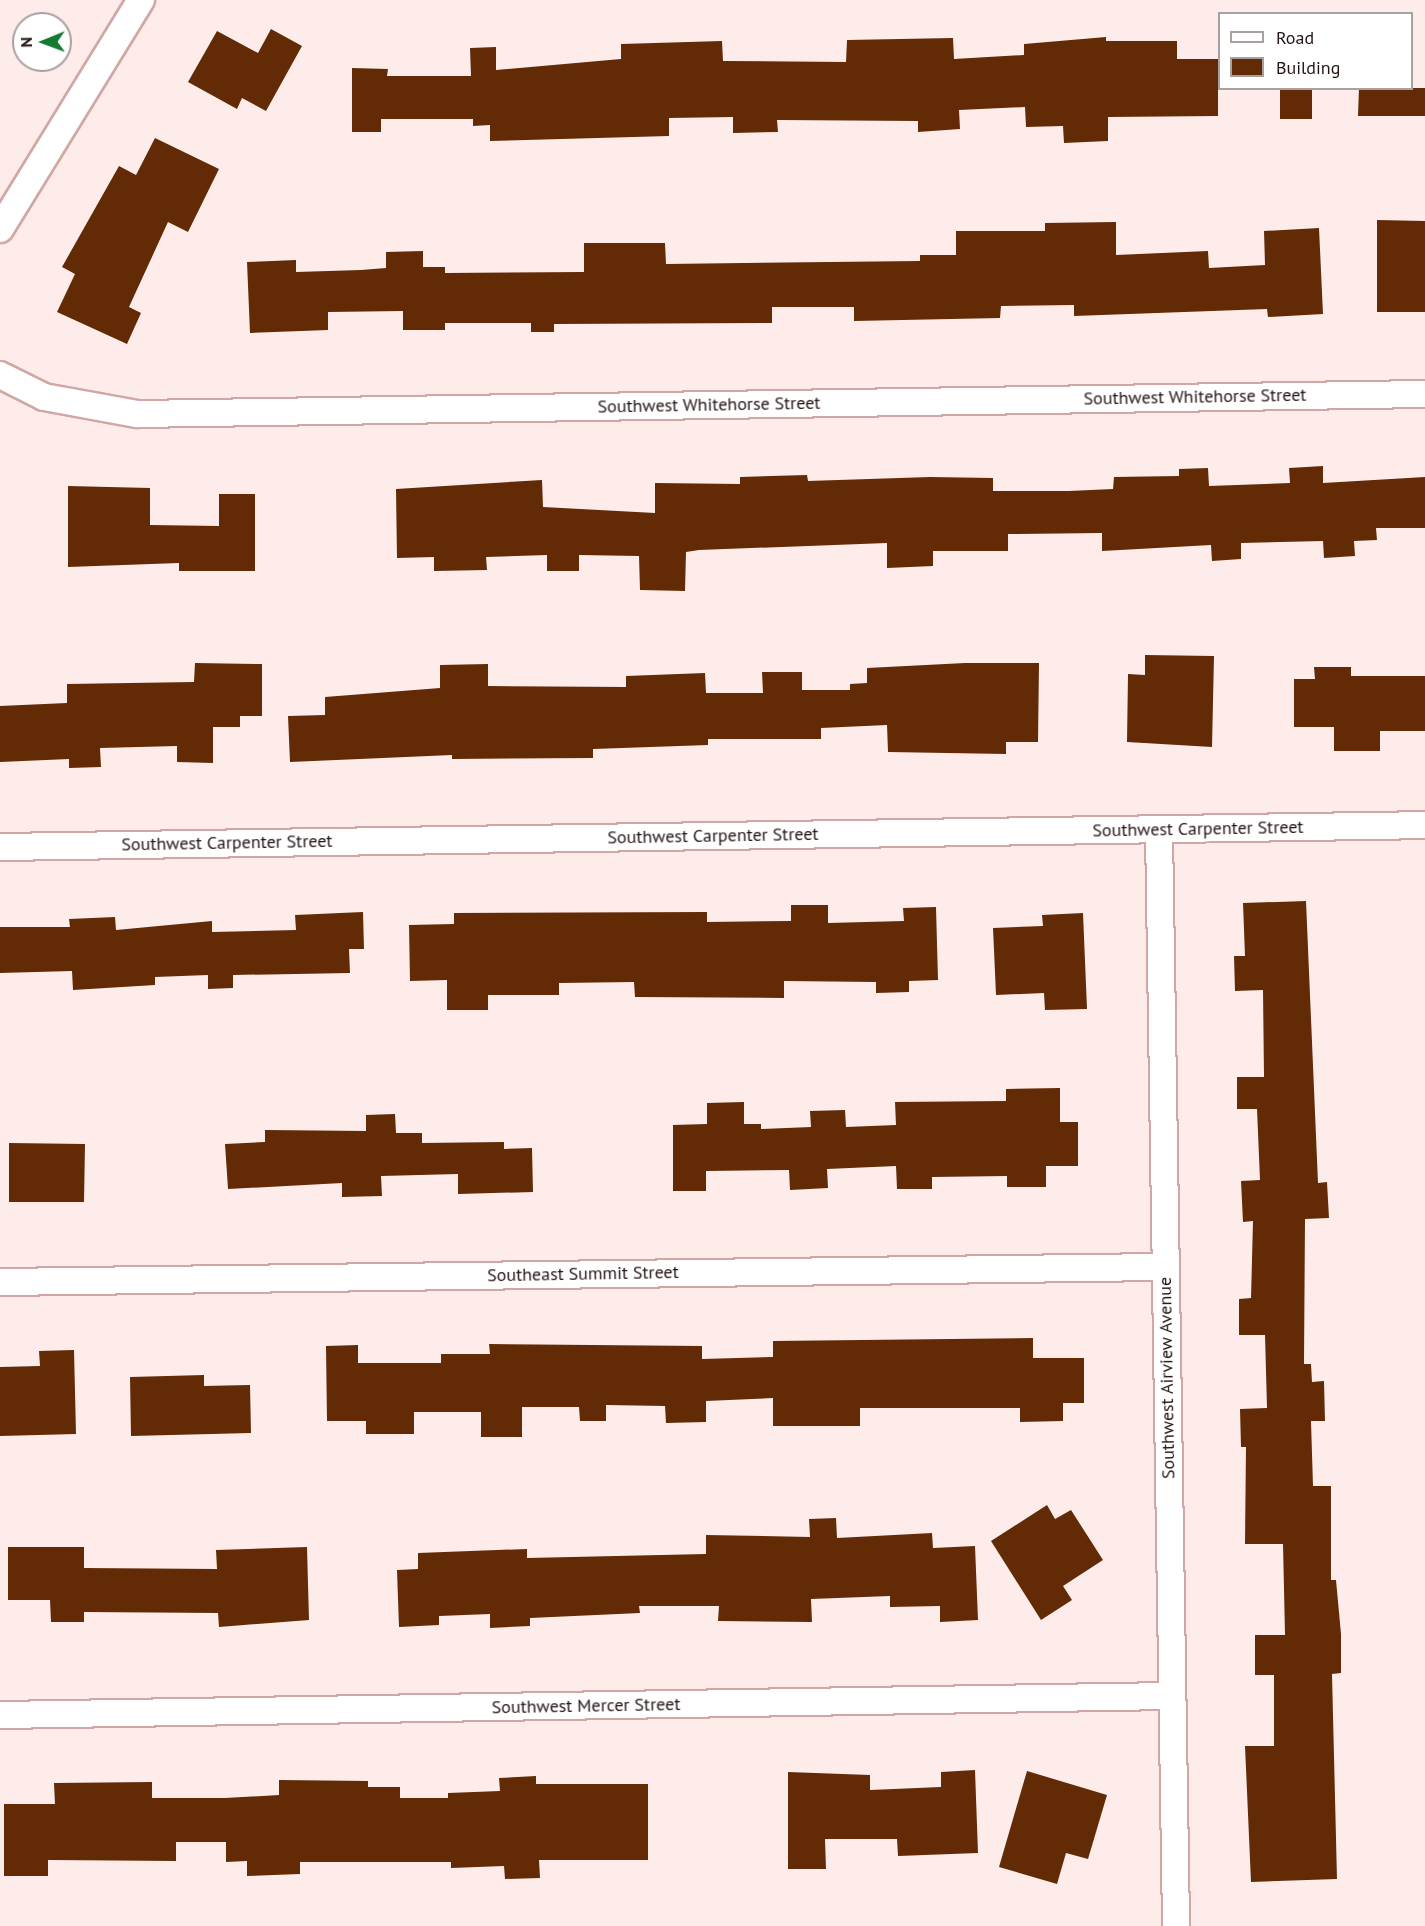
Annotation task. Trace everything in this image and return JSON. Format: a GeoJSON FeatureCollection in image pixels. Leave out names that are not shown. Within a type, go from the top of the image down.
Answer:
{"type":"FeatureCollection","features":[{"type":"Feature","properties":{"kind":"street"},"geometry":{"type":"LineString","coordinates":[[0,229],[141,0]]}},
{"type":"Feature","properties":{"kind":"street","name":"Southwest Whitehorse Street"},"geometry":{"type":"LineString","coordinates":[[0,375],[44,397],[136,414],[1425,394]]}},
{"type":"Feature","properties":{"kind":"street","name":"Southwest Carpenter Street"},"geometry":{"type":"LineString","coordinates":[[0,847],[1425,825]]}},
{"type":"Feature","properties":{"kind":"street","name":"Southwest Airview Avenue"},"geometry":{"type":"LineString","coordinates":[[1159,830],[1176,1926]]}},
{"type":"Feature","properties":{"kind":"street","name":"Southeast Summit Street"},"geometry":{"type":"LineString","coordinates":[[0,1282],[1165,1267]]}},
{"type":"Feature","properties":{"kind":"street","name":"Southwest Mercer Street"},"geometry":{"type":"LineString","coordinates":[[0,1715],[1171,1696]]}},
{"type":"Feature","properties":{"kind":"building"},"geometry":{"type":"Polygon","coordinates":[[[271,29],[302,46],[266,111],[242,98],[237,109],[188,82],[217,31],[258,53],[271,29]]]}},
{"type":"Feature","properties":{"kind":"building"},"geometry":{"type":"Polygon","coordinates":[[[1106,37],[1106,41],[1177,41],[1177,59],[1218,59],[1218,116],[1108,117],[1108,141],[1064,143],[1063,126],[1026,127],[1025,107],[959,110],[960,129],[918,132],[918,121],[777,120],[778,132],[733,133],[733,117],[669,118],[669,136],[490,141],[490,125],[473,126],[473,119],[381,119],[381,132],[352,132],[352,68],[388,69],[387,76],[471,76],[470,48],[496,47],[496,70],[621,59],[621,44],[722,41],[723,61],[846,62],[847,40],[953,38],[954,59],[1024,55],[1024,44],[1106,37]]]}},
{"type":"Feature","properties":{"kind":"building"},"geometry":{"type":"Polygon","coordinates":[[[1425,88],[1425,116],[1358,116],[1359,90],[1425,88]]]}},
{"type":"Feature","properties":{"kind":"building"},"geometry":{"type":"Polygon","coordinates":[[[1280,90],[1312,90],[1312,119],[1280,119],[1280,90]]]}},
{"type":"Feature","properties":{"kind":"building"},"geometry":{"type":"Polygon","coordinates":[[[155,138],[219,169],[188,232],[168,222],[129,307],[141,313],[127,344],[57,312],[75,274],[62,267],[119,166],[136,175],[155,138]]]}},
{"type":"Feature","properties":{"kind":"building"},"geometry":{"type":"Polygon","coordinates":[[[1377,220],[1425,221],[1425,312],[1377,312],[1377,220]]]}},
{"type":"Feature","properties":{"kind":"building"},"geometry":{"type":"Polygon","coordinates":[[[1116,222],[1116,255],[1208,251],[1209,268],[1265,265],[1264,231],[1319,228],[1323,314],[1268,317],[1267,309],[1074,316],[1074,305],[1001,306],[1000,318],[854,321],[854,307],[772,307],[772,323],[554,324],[554,332],[531,332],[531,323],[445,323],[445,330],[403,330],[403,311],[328,312],[328,330],[250,333],[247,262],[296,260],[296,272],[361,270],[386,268],[386,252],[423,251],[423,267],[445,267],[445,273],[584,272],[584,243],[665,243],[666,264],[920,261],[920,255],[956,255],[956,231],[1045,231],[1045,223],[1116,222]]]}},
{"type":"Feature","properties":{"kind":"building"},"geometry":{"type":"Polygon","coordinates":[[[1323,466],[1323,483],[1425,477],[1425,528],[1376,528],[1377,540],[1354,541],[1355,556],[1324,558],[1323,541],[1241,543],[1241,559],[1212,561],[1211,545],[1102,551],[1102,533],[1008,534],[1008,551],[933,551],[933,566],[887,568],[887,543],[699,550],[686,552],[685,591],[640,590],[639,556],[579,555],[579,571],[547,571],[547,555],[486,557],[487,570],[434,571],[434,557],[397,558],[396,489],[542,480],[543,507],[655,513],[655,483],[740,484],[740,477],[807,475],[808,481],[930,477],[993,478],[993,491],[1069,491],[1113,489],[1114,477],[1179,476],[1179,469],[1208,468],[1209,486],[1290,483],[1289,468],[1323,466]]]}},
{"type":"Feature","properties":{"kind":"building"},"geometry":{"type":"Polygon","coordinates":[[[68,486],[150,488],[150,525],[219,526],[219,494],[255,494],[255,571],[179,571],[179,563],[68,567],[68,486]]]}},
{"type":"Feature","properties":{"kind":"building"},"geometry":{"type":"Polygon","coordinates":[[[1145,655],[1214,656],[1212,747],[1127,742],[1128,674],[1145,675],[1145,655]]]}},
{"type":"Feature","properties":{"kind":"building"},"geometry":{"type":"Polygon","coordinates":[[[195,663],[262,664],[262,716],[240,716],[240,727],[213,727],[213,763],[177,762],[177,746],[100,748],[101,767],[69,768],[69,759],[0,762],[0,706],[67,703],[67,684],[194,682],[195,663]]]}},
{"type":"Feature","properties":{"kind":"building"},"geometry":{"type":"Polygon","coordinates":[[[965,663],[1039,663],[1038,742],[1006,742],[1006,754],[888,752],[887,725],[821,728],[821,739],[708,739],[708,745],[593,749],[593,758],[452,759],[452,755],[290,762],[288,716],[325,715],[325,697],[440,688],[440,665],[488,664],[488,686],[626,687],[626,676],[705,673],[706,693],[763,693],[762,672],[802,672],[802,690],[850,690],[850,684],[867,683],[867,668],[965,663]]]}},
{"type":"Feature","properties":{"kind":"building"},"geometry":{"type":"Polygon","coordinates":[[[1314,667],[1351,667],[1351,676],[1425,676],[1425,731],[1380,731],[1380,751],[1334,751],[1334,727],[1294,727],[1294,679],[1315,679],[1314,667]]]}},
{"type":"Feature","properties":{"kind":"building"},"geometry":{"type":"Polygon","coordinates":[[[1306,901],[1318,1183],[1327,1182],[1329,1218],[1305,1219],[1304,1364],[1311,1364],[1312,1382],[1324,1381],[1325,1421],[1311,1421],[1313,1486],[1331,1486],[1331,1580],[1336,1580],[1341,1634],[1341,1673],[1332,1674],[1337,1879],[1251,1882],[1245,1746],[1274,1746],[1274,1675],[1255,1675],[1255,1635],[1285,1635],[1283,1544],[1245,1544],[1246,1447],[1241,1447],[1240,1409],[1267,1408],[1265,1335],[1239,1335],[1239,1299],[1251,1298],[1253,1221],[1243,1222],[1241,1181],[1260,1180],[1257,1109],[1237,1109],[1237,1077],[1264,1077],[1263,990],[1235,991],[1234,956],[1245,956],[1243,903],[1306,901]]]}},
{"type":"Feature","properties":{"kind":"building"},"geometry":{"type":"Polygon","coordinates":[[[791,905],[828,905],[828,923],[904,921],[903,908],[936,907],[938,980],[909,981],[909,992],[876,993],[876,982],[784,981],[784,998],[635,997],[634,982],[559,983],[559,995],[488,995],[488,1010],[447,1010],[447,980],[410,981],[409,925],[454,924],[454,913],[707,912],[707,922],[791,921],[791,905]]]}},
{"type":"Feature","properties":{"kind":"building"},"geometry":{"type":"Polygon","coordinates":[[[363,912],[364,949],[349,949],[350,973],[233,975],[233,988],[208,989],[208,975],[155,977],[155,985],[73,990],[72,971],[0,973],[0,927],[70,927],[69,919],[115,917],[116,930],[212,921],[212,932],[296,930],[295,915],[363,912]]]}},
{"type":"Feature","properties":{"kind":"building"},"geometry":{"type":"Polygon","coordinates":[[[1083,913],[1087,1009],[1045,1010],[1044,993],[996,995],[993,928],[1043,926],[1042,915],[1083,913]]]}},
{"type":"Feature","properties":{"kind":"building"},"geometry":{"type":"Polygon","coordinates":[[[1060,1088],[1060,1122],[1078,1122],[1078,1166],[1046,1166],[1046,1187],[1007,1187],[1007,1176],[932,1177],[932,1189],[897,1189],[896,1166],[827,1169],[828,1188],[790,1190],[789,1170],[706,1171],[706,1191],[673,1191],[673,1125],[707,1124],[707,1103],[744,1102],[744,1124],[761,1124],[761,1129],[811,1127],[810,1111],[845,1110],[846,1127],[896,1125],[895,1102],[1006,1101],[1006,1089],[1060,1088]]]}},
{"type":"Feature","properties":{"kind":"building"},"geometry":{"type":"Polygon","coordinates":[[[395,1114],[396,1133],[422,1133],[422,1143],[504,1142],[504,1149],[532,1148],[533,1192],[458,1194],[458,1174],[381,1176],[382,1196],[342,1197],[342,1183],[228,1189],[225,1144],[265,1142],[265,1130],[366,1131],[366,1115],[395,1114]]]}},
{"type":"Feature","properties":{"kind":"building"},"geometry":{"type":"Polygon","coordinates":[[[9,1143],[85,1144],[84,1202],[9,1202],[9,1143]]]}},
{"type":"Feature","properties":{"kind":"building"},"geometry":{"type":"Polygon","coordinates":[[[1033,1338],[1033,1358],[1084,1358],[1084,1403],[1063,1403],[1063,1421],[1020,1422],[1020,1408],[860,1408],[860,1426],[773,1426],[773,1398],[706,1401],[706,1422],[666,1423],[665,1406],[606,1405],[606,1421],[580,1421],[579,1407],[522,1407],[522,1437],[481,1437],[481,1412],[414,1412],[414,1434],[366,1434],[366,1421],[327,1421],[326,1346],[358,1345],[358,1363],[441,1363],[441,1354],[490,1354],[489,1344],[702,1346],[702,1359],[773,1357],[773,1341],[1033,1338]]]}},
{"type":"Feature","properties":{"kind":"building"},"geometry":{"type":"Polygon","coordinates":[[[74,1350],[76,1434],[0,1436],[0,1367],[40,1366],[39,1351],[74,1350]]]}},
{"type":"Feature","properties":{"kind":"building"},"geometry":{"type":"Polygon","coordinates":[[[204,1375],[204,1386],[250,1385],[251,1433],[131,1436],[130,1377],[204,1375]]]}},
{"type":"Feature","properties":{"kind":"building"},"geometry":{"type":"Polygon","coordinates":[[[1047,1505],[1055,1519],[1071,1510],[1103,1560],[1063,1586],[1072,1600],[1041,1620],[991,1541],[1047,1505]]]}},
{"type":"Feature","properties":{"kind":"building"},"geometry":{"type":"Polygon","coordinates":[[[836,1518],[837,1538],[932,1533],[933,1548],[975,1546],[978,1620],[940,1622],[940,1606],[890,1607],[890,1596],[811,1599],[812,1622],[718,1621],[719,1606],[639,1606],[640,1613],[530,1618],[530,1626],[490,1628],[490,1614],[439,1616],[439,1625],[399,1627],[397,1570],[418,1569],[418,1553],[527,1549],[527,1558],[706,1554],[706,1535],[810,1537],[809,1519],[836,1518]]]}},
{"type":"Feature","properties":{"kind":"building"},"geometry":{"type":"Polygon","coordinates":[[[8,1547],[84,1547],[84,1568],[217,1569],[216,1550],[307,1547],[309,1620],[219,1627],[218,1613],[84,1612],[84,1622],[51,1622],[50,1600],[8,1600],[8,1547]]]}},
{"type":"Feature","properties":{"kind":"building"},"geometry":{"type":"Polygon","coordinates":[[[975,1770],[978,1853],[898,1856],[897,1839],[825,1839],[826,1869],[788,1869],[788,1772],[870,1775],[870,1790],[941,1787],[941,1772],[975,1770]]]}},
{"type":"Feature","properties":{"kind":"building"},"geometry":{"type":"Polygon","coordinates":[[[1027,1771],[1107,1795],[1088,1859],[1066,1853],[1057,1884],[999,1867],[1027,1771]]]}},
{"type":"Feature","properties":{"kind":"building"},"geometry":{"type":"Polygon","coordinates":[[[536,1776],[536,1784],[648,1784],[648,1860],[539,1860],[540,1878],[505,1879],[504,1866],[451,1868],[451,1862],[300,1862],[300,1874],[247,1876],[247,1861],[226,1862],[226,1842],[176,1842],[176,1861],[48,1860],[48,1876],[4,1876],[4,1804],[55,1804],[54,1783],[152,1782],[152,1798],[225,1798],[279,1795],[279,1780],[368,1781],[368,1787],[400,1787],[400,1798],[448,1798],[448,1793],[500,1791],[499,1778],[536,1776]]]}}]}
